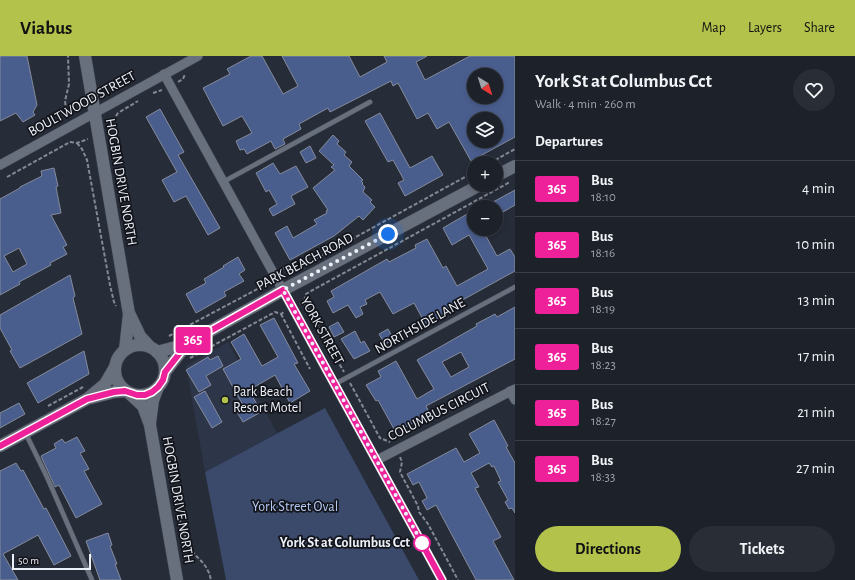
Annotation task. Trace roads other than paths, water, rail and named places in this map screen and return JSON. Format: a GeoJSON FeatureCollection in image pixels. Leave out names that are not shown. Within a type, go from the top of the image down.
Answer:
{"type":"FeatureCollection","features":[{"type":"Feature","properties":{"kind":"main road","name":"HOGBIN DRIVE NORTH"},"geometry":{"type":"LineString","coordinates":[[85,56],[129,314],[125,350]]}},
{"type":"Feature","properties":{"kind":"main road"},"geometry":{"type":"LineString","coordinates":[[503,172],[515,166]]}},
{"type":"Feature","properties":{"kind":"main road","name":"PARK BEACH ROAD"},"geometry":{"type":"LineString","coordinates":[[153,349],[187,344],[283,290],[467,192]]}},
{"type":"Feature","properties":{"kind":"main road","name":"HOGBIN DRIVE NORTH"},"geometry":{"type":"LineString","coordinates":[[129,314],[140,336],[153,349]]}},
{"type":"Feature","properties":{"kind":"main road","name":"PARK BEACH ROAD"},"geometry":{"type":"LineString","coordinates":[[165,372],[187,344]]}},
{"type":"Feature","properties":{"kind":"main road"},"geometry":{"type":"LineString","coordinates":[[0,446],[87,399],[104,384],[115,367],[120,355],[125,350],[137,345],[153,349],[162,358],[165,372],[163,380],[152,392],[145,395],[137,395],[127,392],[114,392],[87,399]]}},
{"type":"Feature","properties":{"kind":"main road"},"geometry":{"type":"LineString","coordinates":[[115,367],[117,380],[127,392]]}},
{"type":"Feature","properties":{"kind":"main road","name":"HOGBIN DRIVE NORTH"},"geometry":{"type":"LineString","coordinates":[[150,424],[153,400],[158,387]]}},
{"type":"Feature","properties":{"kind":"main road","name":"HOGBIN DRIVE NORTH"},"geometry":{"type":"LineString","coordinates":[[127,392],[143,406],[150,424],[177,580]]}},
{"type":"Feature","properties":{"kind":"street","name":"BOULTWOOD STREET"},"geometry":{"type":"LineString","coordinates":[[0,165],[198,56]]}},
{"type":"Feature","properties":{"kind":"street","name":"YORK STREET"},"geometry":{"type":"LineString","coordinates":[[164,74],[442,580]]}},
{"type":"Feature","properties":{"kind":"street","name":"COLUMBUS CIRCUIT"},"geometry":{"type":"LineString","coordinates":[[377,460],[513,390]]}},
{"type":"Feature","properties":{"kind":"street"},"geometry":{"type":"LineString","coordinates":[[513,390],[515,400]]}},
{"type":"Feature","properties":{"kind":"lane"},"geometry":{"type":"LineString","coordinates":[[223,182],[370,102]]}},
{"type":"Feature","properties":{"kind":"lane","name":"NORTHSIDE LANE"},"geometry":{"type":"LineString","coordinates":[[335,384],[515,286]]}},
{"type":"Feature","properties":{"kind":"lane"},"geometry":{"type":"LineString","coordinates":[[26,432],[92,580]]}},
{"type":"Feature","properties":{"kind":"place","name":"Park Beach Resort Motel"},"geometry":{"type":"Point","coordinates":[225,400]}},
{"type":"Feature","properties":{"kind":"place","name":"York St at Columbus Cct"},"geometry":{"type":"Point","coordinates":[422,543]}},
{"type":"Feature","properties":{"kind":"park label","name":"York Street Oval"},"geometry":{"type":"Point","coordinates":[295,507]}}]}
